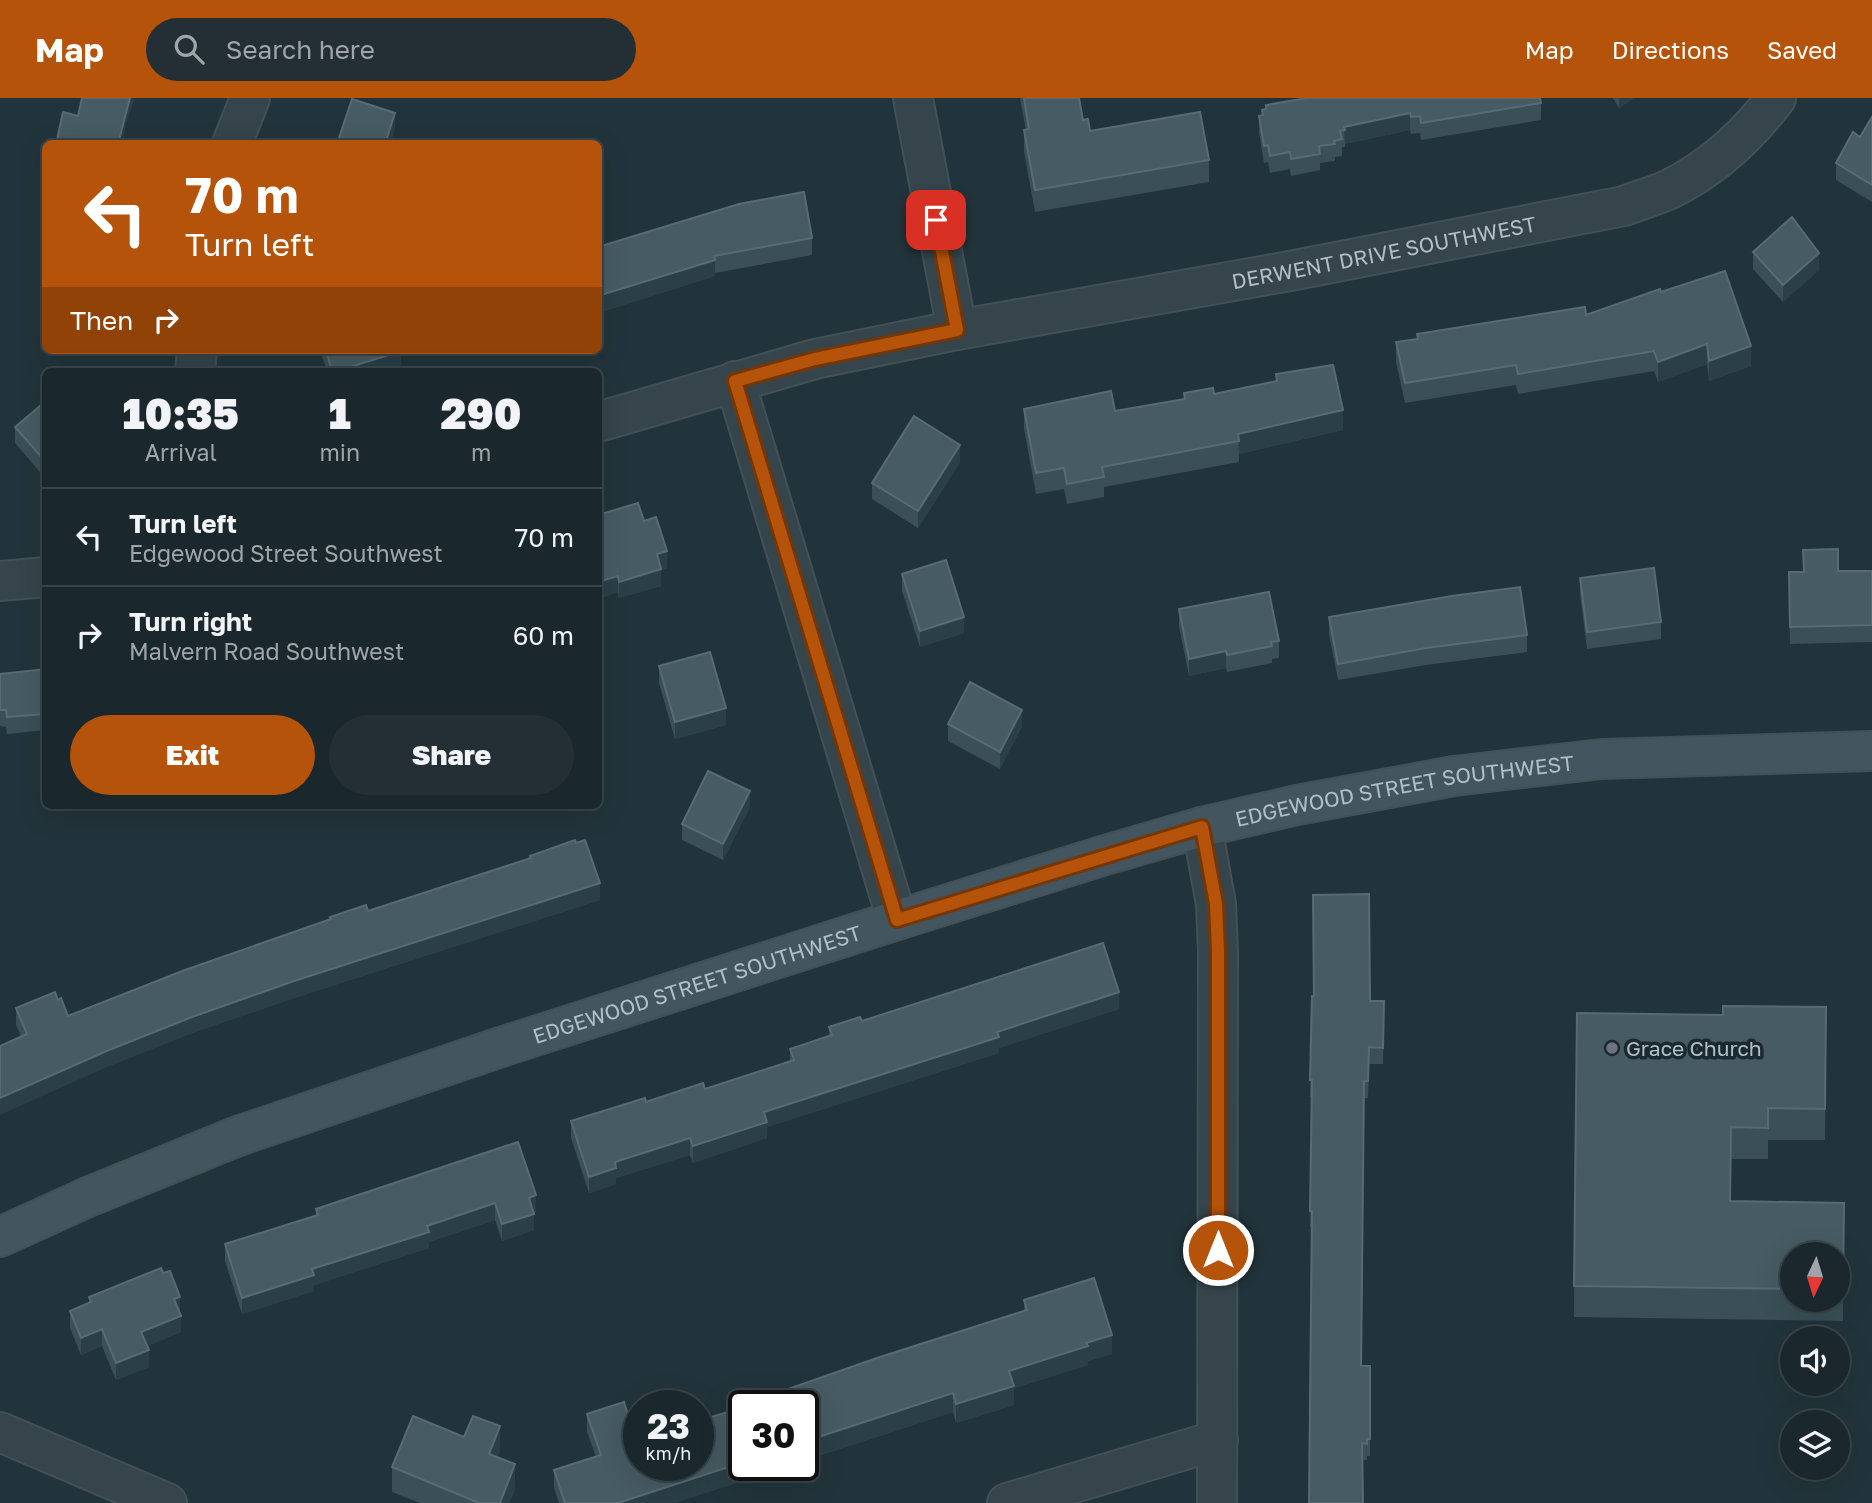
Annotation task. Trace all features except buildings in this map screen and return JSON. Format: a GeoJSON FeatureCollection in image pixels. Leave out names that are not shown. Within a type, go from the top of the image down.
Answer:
{"type":"FeatureCollection","features":[{"type":"Feature","properties":{"kind":"street"},"geometry":{"type":"LineString","coordinates":[[234,140],[250,98]]}},
{"type":"Feature","properties":{"kind":"street"},"geometry":{"type":"LineString","coordinates":[[913,98],[957,330]]}},
{"type":"Feature","properties":{"kind":"street","name":"DERWENT DRIVE SOUTHWEST"},"geometry":{"type":"LineString","coordinates":[[602,421],[815,359],[957,330],[1290,271],[1624,206],[1670,189],[1713,163],[1750,130],[1776,98]]}},
{"type":"Feature","properties":{"kind":"street"},"geometry":{"type":"LineString","coordinates":[[735,381],[897,920]]}},
{"type":"Feature","properties":{"kind":"street"},"geometry":{"type":"LineString","coordinates":[[0,580],[42,577]]}},
{"type":"Feature","properties":{"kind":"street","name":"EDGEWOOD STREET SOUTHWEST"},"geometry":{"type":"LineString","coordinates":[[0,1237],[88,1197],[237,1136],[498,1048],[897,920],[1202,827],[1297,805],[1454,776],[1602,759],[1872,751]]}},
{"type":"Feature","properties":{"kind":"street"},"geometry":{"type":"LineString","coordinates":[[1202,827],[1216,904],[1218,951],[1217,1503]]}},
{"type":"Feature","properties":{"kind":"street"},"geometry":{"type":"LineString","coordinates":[[0,1432],[167,1503]]}},
{"type":"Feature","properties":{"kind":"street"},"geometry":{"type":"LineString","coordinates":[[1007,1503],[1218,1440]]}},
{"type":"Feature","properties":{"kind":"place","name":"Grace Church"},"geometry":{"type":"Point","coordinates":[1612,1048]}},
{"type":"Feature","properties":{"kind":"route"},"geometry":{"type":"LineString","coordinates":[[936,220],[957,330],[815,359],[735,381],[897,920],[1202,827],[1216,904],[1218,951],[1218,1250]]}}]}
